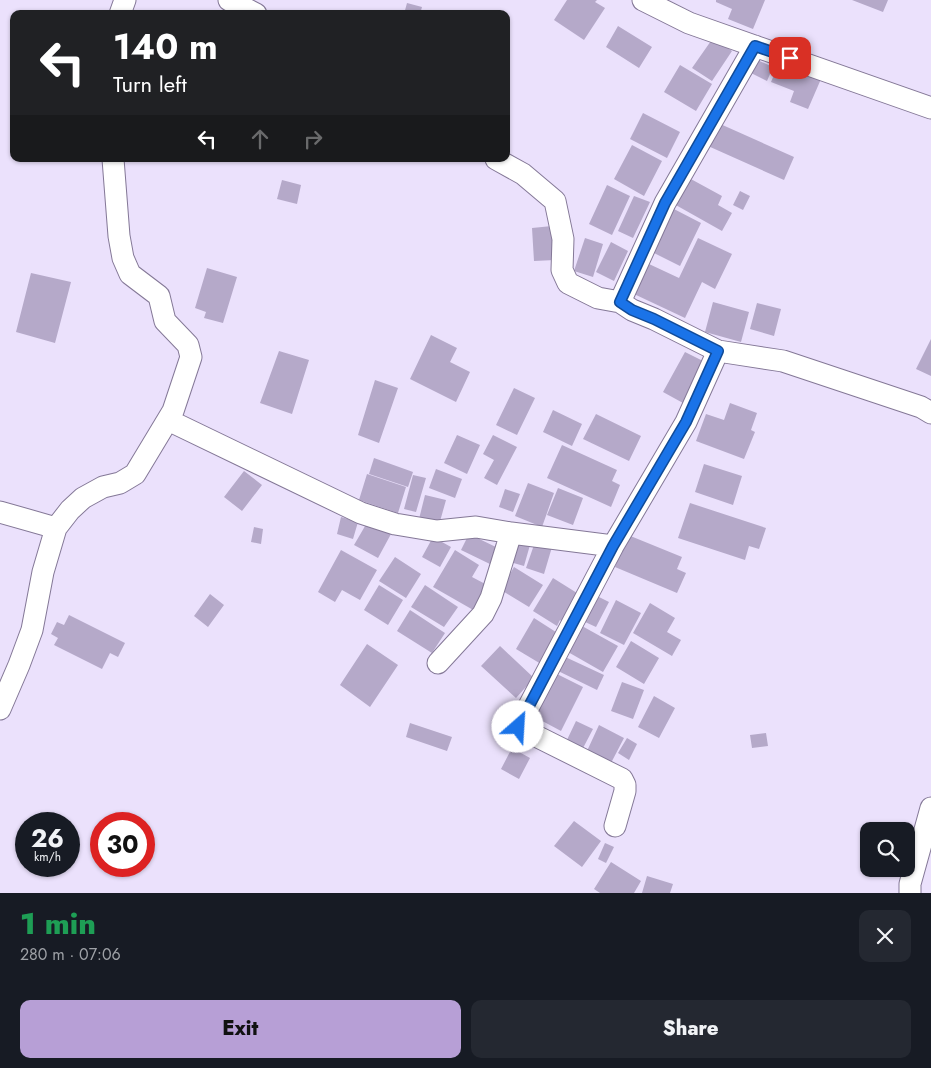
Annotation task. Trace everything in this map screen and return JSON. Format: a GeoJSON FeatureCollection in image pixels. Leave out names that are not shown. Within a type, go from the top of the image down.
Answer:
{"type":"FeatureCollection","features":[{"type":"Feature","properties":{"kind":"street"},"geometry":{"type":"LineString","coordinates":[[229,0],[248,10]]}},
{"type":"Feature","properties":{"kind":"street"},"geometry":{"type":"LineString","coordinates":[[643,0],[689,23],[931,108]]}},
{"type":"Feature","properties":{"kind":"street"},"geometry":{"type":"LineString","coordinates":[[620,302],[665,203],[755,46]]}},
{"type":"Feature","properties":{"kind":"street"},"geometry":{"type":"LineString","coordinates":[[0,709],[32,630],[43,572],[56,528],[83,498],[103,487],[120,483],[135,474],[173,411],[190,357],[188,345],[164,321],[159,296],[130,274],[122,258],[113,162]]}},
{"type":"Feature","properties":{"kind":"street"},"geometry":{"type":"LineString","coordinates":[[501,162],[523,174],[555,201],[563,239],[562,270],[568,283],[598,298],[620,302],[632,310],[718,351],[783,360],[921,407],[931,413]]}},
{"type":"Feature","properties":{"kind":"street"},"geometry":{"type":"LineString","coordinates":[[616,826],[624,791],[622,779],[518,727],[613,546],[686,422],[718,351]]}},
{"type":"Feature","properties":{"kind":"street"},"geometry":{"type":"LineString","coordinates":[[168,420],[361,513],[395,524],[437,531],[476,526],[511,533],[613,546]]}},
{"type":"Feature","properties":{"kind":"street"},"geometry":{"type":"LineString","coordinates":[[0,512],[56,528]]}},
{"type":"Feature","properties":{"kind":"street"},"geometry":{"type":"LineString","coordinates":[[438,663],[483,614],[491,598],[511,533]]}},
{"type":"Feature","properties":{"kind":"street"},"geometry":{"type":"LineString","coordinates":[[910,893],[910,884],[931,808]]}},
{"type":"Feature","properties":{"kind":"building"},"geometry":{"type":"Polygon","coordinates":[[[567,0],[597,0],[595,2],[605,8],[584,40],[554,20],[567,0]]]}},
{"type":"Feature","properties":{"kind":"building"},"geometry":{"type":"Polygon","coordinates":[[[716,0],[765,0],[753,29],[728,19],[732,9],[716,2],[716,0]]]}},
{"type":"Feature","properties":{"kind":"building"},"geometry":{"type":"Polygon","coordinates":[[[852,0],[888,0],[883,12],[852,0]]]}},
{"type":"Feature","properties":{"kind":"building"},"geometry":{"type":"Polygon","coordinates":[[[407,3],[422,7],[421,10],[405,10],[407,3]]]}},
{"type":"Feature","properties":{"kind":"building"},"geometry":{"type":"Polygon","coordinates":[[[618,26],[652,47],[639,68],[606,47],[618,26]]]}},
{"type":"Feature","properties":{"kind":"building"},"geometry":{"type":"Polygon","coordinates":[[[713,38],[732,51],[712,81],[692,68],[713,38]]]}},
{"type":"Feature","properties":{"kind":"building"},"geometry":{"type":"Polygon","coordinates":[[[753,58],[773,67],[767,81],[747,71],[753,58]]]}},
{"type":"Feature","properties":{"kind":"building"},"geometry":{"type":"Polygon","coordinates":[[[780,61],[821,79],[808,109],[790,102],[794,91],[771,82],[780,61]]]}},
{"type":"Feature","properties":{"kind":"building"},"geometry":{"type":"Polygon","coordinates":[[[680,65],[712,84],[696,111],[664,92],[680,65]]]}},
{"type":"Feature","properties":{"kind":"building"},"geometry":{"type":"Polygon","coordinates":[[[643,113],[680,132],[667,158],[630,139],[643,113]]]}},
{"type":"Feature","properties":{"kind":"building"},"geometry":{"type":"Polygon","coordinates":[[[718,123],[794,157],[784,180],[708,146],[718,123]]]}},
{"type":"Feature","properties":{"kind":"building"},"geometry":{"type":"Polygon","coordinates":[[[632,145],[662,161],[644,196],[614,179],[632,145]]]}},
{"type":"Feature","properties":{"kind":"building"},"geometry":{"type":"Polygon","coordinates":[[[689,178],[722,196],[718,205],[732,213],[722,231],[674,204],[689,178]]]}},
{"type":"Feature","properties":{"kind":"building"},"geometry":{"type":"Polygon","coordinates":[[[282,180],[301,185],[297,204],[277,199],[282,180]]]}},
{"type":"Feature","properties":{"kind":"building"},"geometry":{"type":"Polygon","coordinates":[[[607,185],[630,196],[612,235],[589,224],[607,185]]]}},
{"type":"Feature","properties":{"kind":"building"},"geometry":{"type":"Polygon","coordinates":[[[740,191],[750,196],[743,210],[733,205],[740,191]]]}},
{"type":"Feature","properties":{"kind":"building"},"geometry":{"type":"Polygon","coordinates":[[[634,196],[650,202],[633,238],[618,231],[634,196]]]}},
{"type":"Feature","properties":{"kind":"building"},"geometry":{"type":"Polygon","coordinates":[[[672,208],[701,223],[680,266],[650,251],[672,208]]]}},
{"type":"Feature","properties":{"kind":"building"},"geometry":{"type":"Polygon","coordinates":[[[552,226],[555,260],[534,261],[532,228],[552,226]]]}},
{"type":"Feature","properties":{"kind":"building"},"geometry":{"type":"Polygon","coordinates":[[[585,238],[603,244],[593,277],[574,271],[585,238]]]}},
{"type":"Feature","properties":{"kind":"building"},"geometry":{"type":"Polygon","coordinates":[[[698,238],[732,254],[715,289],[702,282],[685,318],[634,294],[649,264],[679,278],[698,238]]]}},
{"type":"Feature","properties":{"kind":"building"},"geometry":{"type":"Polygon","coordinates":[[[611,242],[628,251],[614,281],[596,272],[611,242]]]}},
{"type":"Feature","properties":{"kind":"building"},"geometry":{"type":"Polygon","coordinates":[[[207,268],[237,277],[223,323],[204,318],[206,312],[195,308],[207,268]]]}},
{"type":"Feature","properties":{"kind":"building"},"geometry":{"type":"Polygon","coordinates":[[[31,273],[71,282],[55,343],[16,332],[31,273]]]}},
{"type":"Feature","properties":{"kind":"building"},"geometry":{"type":"Polygon","coordinates":[[[713,302],[749,312],[741,342],[705,332],[713,302]]]}},
{"type":"Feature","properties":{"kind":"building"},"geometry":{"type":"Polygon","coordinates":[[[757,303],[781,309],[774,336],[750,329],[757,303]]]}},
{"type":"Feature","properties":{"kind":"building"},"geometry":{"type":"Polygon","coordinates":[[[431,335],[457,348],[450,362],[470,372],[456,402],[410,379],[431,335]]]}},
{"type":"Feature","properties":{"kind":"building"},"geometry":{"type":"Polygon","coordinates":[[[931,339],[931,376],[916,369],[931,339]]]}},
{"type":"Feature","properties":{"kind":"building"},"geometry":{"type":"Polygon","coordinates":[[[279,351],[309,360],[292,414],[260,403],[279,351]]]}},
{"type":"Feature","properties":{"kind":"building"},"geometry":{"type":"Polygon","coordinates":[[[685,352],[705,362],[683,403],[663,392],[685,352]]]}},
{"type":"Feature","properties":{"kind":"building"},"geometry":{"type":"Polygon","coordinates":[[[375,380],[398,388],[379,443],[358,435],[375,380]]]}},
{"type":"Feature","properties":{"kind":"building"},"geometry":{"type":"Polygon","coordinates":[[[514,388],[535,398],[517,435],[496,425],[514,388]]]}},
{"type":"Feature","properties":{"kind":"building"},"geometry":{"type":"Polygon","coordinates":[[[730,403],[757,413],[751,430],[755,432],[744,459],[696,441],[706,414],[724,420],[730,403]]]}},
{"type":"Feature","properties":{"kind":"building"},"geometry":{"type":"Polygon","coordinates":[[[553,410],[582,424],[572,446],[543,432],[553,410]]]}},
{"type":"Feature","properties":{"kind":"building"},"geometry":{"type":"Polygon","coordinates":[[[596,414],[641,436],[629,461],[583,439],[596,414]]]}},
{"type":"Feature","properties":{"kind":"building"},"geometry":{"type":"Polygon","coordinates":[[[457,435],[480,445],[467,474],[444,463],[457,435]]]}},
{"type":"Feature","properties":{"kind":"building"},"geometry":{"type":"Polygon","coordinates":[[[493,435],[517,447],[497,485],[484,478],[494,460],[483,454],[493,435]]]}},
{"type":"Feature","properties":{"kind":"building"},"geometry":{"type":"Polygon","coordinates":[[[562,445],[617,470],[612,481],[620,485],[611,507],[547,478],[562,445]]]}},
{"type":"Feature","properties":{"kind":"building"},"geometry":{"type":"Polygon","coordinates":[[[374,458],[413,472],[408,487],[369,474],[374,458]]]}},
{"type":"Feature","properties":{"kind":"building"},"geometry":{"type":"Polygon","coordinates":[[[704,464],[742,476],[733,505],[695,492],[704,464]]]}},
{"type":"Feature","properties":{"kind":"building"},"geometry":{"type":"Polygon","coordinates":[[[436,469],[462,479],[455,498],[429,488],[436,469]]]}},
{"type":"Feature","properties":{"kind":"building"},"geometry":{"type":"Polygon","coordinates":[[[244,471],[262,485],[242,511],[224,497],[244,471]]]}},
{"type":"Feature","properties":{"kind":"building"},"geometry":{"type":"Polygon","coordinates":[[[367,474],[406,487],[398,513],[359,500],[367,474]]]}},
{"type":"Feature","properties":{"kind":"building"},"geometry":{"type":"Polygon","coordinates":[[[413,475],[426,478],[416,512],[404,509],[413,475]]]}},
{"type":"Feature","properties":{"kind":"building"},"geometry":{"type":"Polygon","coordinates":[[[528,483],[554,493],[542,527],[515,516],[528,483]]]}},
{"type":"Feature","properties":{"kind":"building"},"geometry":{"type":"Polygon","coordinates":[[[558,488],[583,498],[573,525],[547,515],[558,488]]]}},
{"type":"Feature","properties":{"kind":"building"},"geometry":{"type":"Polygon","coordinates":[[[505,489],[520,494],[513,512],[499,507],[505,489]]]}},
{"type":"Feature","properties":{"kind":"building"},"geometry":{"type":"Polygon","coordinates":[[[425,495],[446,500],[439,525],[419,519],[425,495]]]}},
{"type":"Feature","properties":{"kind":"building"},"geometry":{"type":"Polygon","coordinates":[[[690,503],[766,528],[759,549],[749,546],[745,560],[678,538],[690,503]]]}},
{"type":"Feature","properties":{"kind":"building"},"geometry":{"type":"Polygon","coordinates":[[[341,517],[358,522],[353,539],[337,534],[341,517]]]}},
{"type":"Feature","properties":{"kind":"building"},"geometry":{"type":"Polygon","coordinates":[[[368,521],[391,534],[378,558],[354,545],[368,521]]]}},
{"type":"Feature","properties":{"kind":"building"},"geometry":{"type":"Polygon","coordinates":[[[254,527],[263,529],[261,544],[251,542],[254,527]]]}},
{"type":"Feature","properties":{"kind":"building"},"geometry":{"type":"Polygon","coordinates":[[[469,534],[500,549],[492,565],[461,550],[469,534]]]}},
{"type":"Feature","properties":{"kind":"building"},"geometry":{"type":"Polygon","coordinates":[[[628,535],[682,557],[677,569],[686,573],[677,593],[615,567],[628,535]]]}},
{"type":"Feature","properties":{"kind":"building"},"geometry":{"type":"Polygon","coordinates":[[[433,537],[451,547],[440,567],[422,557],[433,537]]]}},
{"type":"Feature","properties":{"kind":"building"},"geometry":{"type":"Polygon","coordinates":[[[516,541],[530,545],[524,566],[510,562],[516,541]]]}},
{"type":"Feature","properties":{"kind":"building"},"geometry":{"type":"Polygon","coordinates":[[[535,542],[552,547],[544,574],[526,568],[535,542]]]}},
{"type":"Feature","properties":{"kind":"building"},"geometry":{"type":"Polygon","coordinates":[[[341,550],[377,570],[360,600],[342,590],[335,602],[318,592],[341,550]]]}},
{"type":"Feature","properties":{"kind":"building"},"geometry":{"type":"Polygon","coordinates":[[[455,550],[479,565],[472,577],[489,586],[475,611],[433,587],[455,550]]]}},
{"type":"Feature","properties":{"kind":"building"},"geometry":{"type":"Polygon","coordinates":[[[395,557],[421,574],[406,598],[379,581],[395,557]]]}},
{"type":"Feature","properties":{"kind":"building"},"geometry":{"type":"Polygon","coordinates":[[[514,567],[543,585],[529,607],[501,590],[514,567]]]}},
{"type":"Feature","properties":{"kind":"building"},"geometry":{"type":"Polygon","coordinates":[[[553,578],[577,593],[571,602],[578,607],[567,625],[560,620],[557,626],[533,611],[553,578]]]}},
{"type":"Feature","properties":{"kind":"building"},"geometry":{"type":"Polygon","coordinates":[[[379,585],[403,600],[388,625],[364,610],[379,585]]]}},
{"type":"Feature","properties":{"kind":"building"},"geometry":{"type":"Polygon","coordinates":[[[425,585],[458,607],[444,627],[411,607],[425,585]]]}},
{"type":"Feature","properties":{"kind":"building"},"geometry":{"type":"Polygon","coordinates":[[[210,594],[224,605],[208,627],[194,616],[210,594]]]}},
{"type":"Feature","properties":{"kind":"building"},"geometry":{"type":"Polygon","coordinates":[[[595,595],[609,602],[596,627],[583,621],[595,595]]]}},
{"type":"Feature","properties":{"kind":"building"},"geometry":{"type":"Polygon","coordinates":[[[616,600],[641,613],[624,645],[600,633],[616,600]]]}},
{"type":"Feature","properties":{"kind":"building"},"geometry":{"type":"Polygon","coordinates":[[[650,603],[675,618],[667,632],[681,640],[672,656],[633,633],[650,603]]]}},
{"type":"Feature","properties":{"kind":"building"},"geometry":{"type":"Polygon","coordinates":[[[410,610],[445,633],[432,653],[397,631],[410,610]]]}},
{"type":"Feature","properties":{"kind":"building"},"geometry":{"type":"Polygon","coordinates":[[[69,615],[125,643],[118,657],[110,653],[102,669],[54,645],[58,638],[51,634],[57,622],[64,625],[69,615]]]}},
{"type":"Feature","properties":{"kind":"building"},"geometry":{"type":"Polygon","coordinates":[[[534,618],[559,634],[541,664],[516,649],[534,618]]]}},
{"type":"Feature","properties":{"kind":"building"},"geometry":{"type":"Polygon","coordinates":[[[582,626],[618,646],[603,672],[568,652],[582,626]]]}},
{"type":"Feature","properties":{"kind":"building"},"geometry":{"type":"Polygon","coordinates":[[[631,641],[659,658],[644,684],[616,667],[631,641]]]}},
{"type":"Feature","properties":{"kind":"building"},"geometry":{"type":"Polygon","coordinates":[[[367,644],[398,665],[370,707],[340,685],[367,644]]]}},
{"type":"Feature","properties":{"kind":"building"},"geometry":{"type":"Polygon","coordinates":[[[500,646],[534,678],[516,698],[481,666],[500,646]]]}},
{"type":"Feature","properties":{"kind":"building"},"geometry":{"type":"Polygon","coordinates":[[[561,655],[604,675],[597,690],[554,669],[561,655]]]}},
{"type":"Feature","properties":{"kind":"building"},"geometry":{"type":"Polygon","coordinates":[[[555,673],[583,687],[561,731],[533,716],[555,673]]]}},
{"type":"Feature","properties":{"kind":"building"},"geometry":{"type":"Polygon","coordinates":[[[622,682],[644,690],[633,719],[611,711],[622,682]]]}},
{"type":"Feature","properties":{"kind":"building"},"geometry":{"type":"Polygon","coordinates":[[[654,696],[675,708],[659,738],[638,727],[654,696]]]}},
{"type":"Feature","properties":{"kind":"building"},"geometry":{"type":"Polygon","coordinates":[[[576,721],[593,729],[582,750],[566,742],[576,721]]]}},
{"type":"Feature","properties":{"kind":"building"},"geometry":{"type":"Polygon","coordinates":[[[410,723],[452,737],[447,751],[406,737],[410,723]]]}},
{"type":"Feature","properties":{"kind":"building"},"geometry":{"type":"Polygon","coordinates":[[[599,725],[624,738],[611,763],[587,751],[599,725]]]}},
{"type":"Feature","properties":{"kind":"building"},"geometry":{"type":"Polygon","coordinates":[[[766,733],[768,746],[752,748],[750,735],[766,733]]]}},
{"type":"Feature","properties":{"kind":"building"},"geometry":{"type":"Polygon","coordinates":[[[627,738],[637,744],[629,760],[618,753],[627,738]]]}},
{"type":"Feature","properties":{"kind":"building"},"geometry":{"type":"Polygon","coordinates":[[[512,748],[530,758],[519,779],[501,769],[512,748]]]}},
{"type":"Feature","properties":{"kind":"building"},"geometry":{"type":"Polygon","coordinates":[[[574,821],[601,841],[582,867],[554,846],[574,821]]]}},
{"type":"Feature","properties":{"kind":"building"},"geometry":{"type":"Polygon","coordinates":[[[605,843],[614,847],[606,863],[598,859],[605,843]]]}},
{"type":"Feature","properties":{"kind":"building"},"geometry":{"type":"Polygon","coordinates":[[[611,862],[641,881],[634,893],[600,893],[594,889],[611,862]]]}},
{"type":"Feature","properties":{"kind":"building"},"geometry":{"type":"Polygon","coordinates":[[[647,876],[673,884],[670,893],[642,893],[647,876]]]}},
{"type":"Feature","properties":{"kind":"route"},"geometry":{"type":"LineString","coordinates":[[518,727],[613,546],[686,422],[718,351],[632,310],[620,302],[665,203],[694,149],[755,46],[790,58]]}}]}
